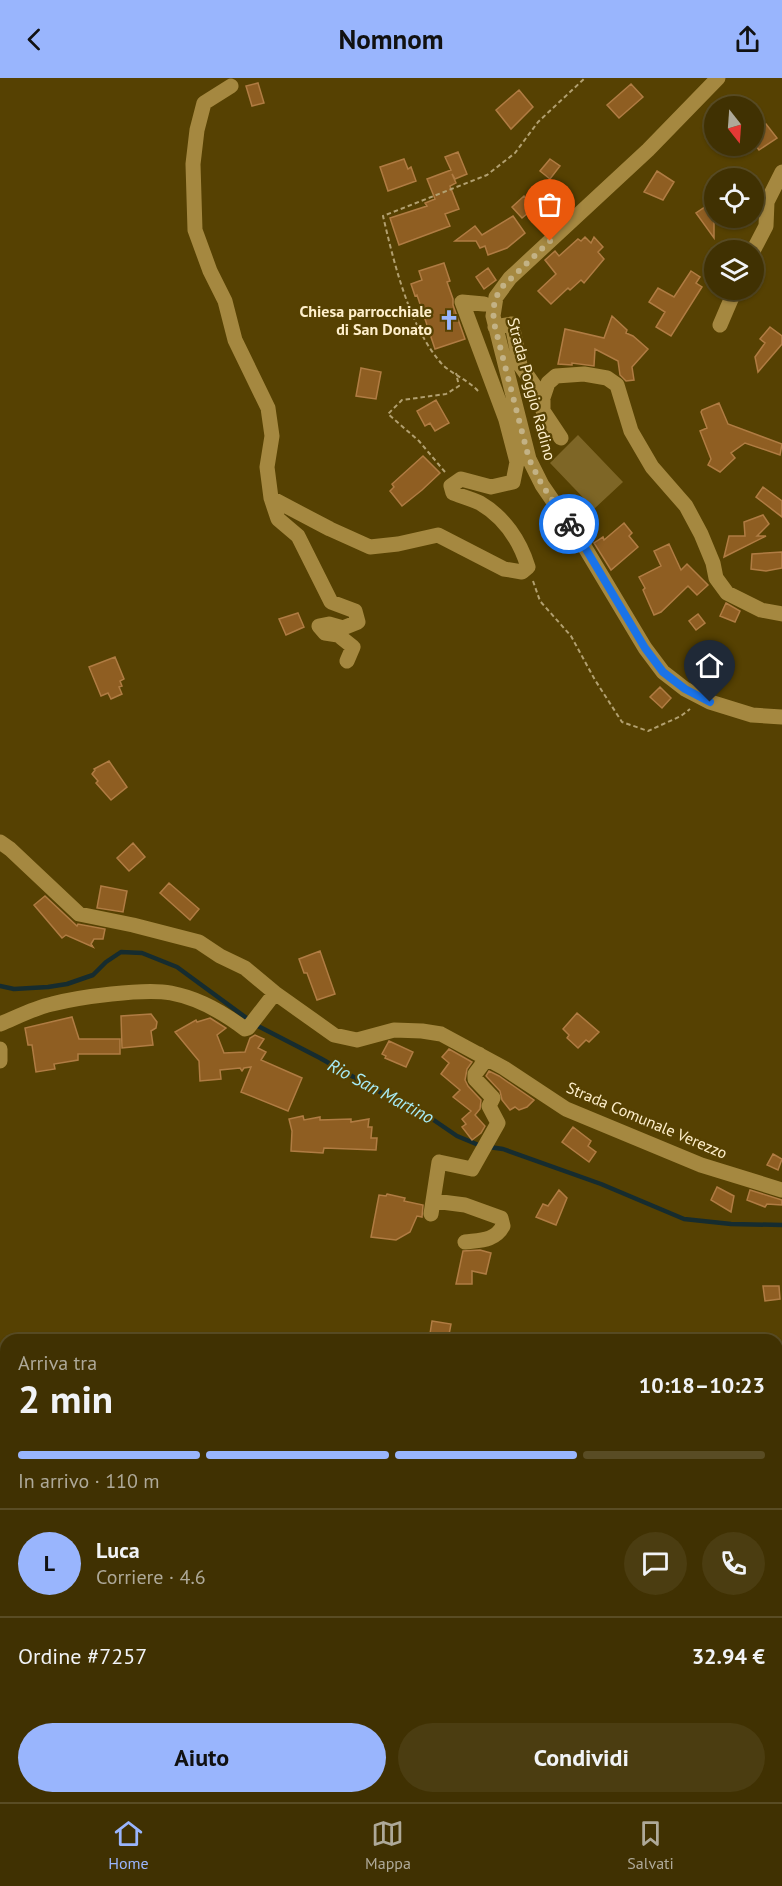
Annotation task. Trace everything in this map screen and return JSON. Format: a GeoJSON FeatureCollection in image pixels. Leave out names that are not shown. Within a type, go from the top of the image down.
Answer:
{"type":"FeatureCollection","features":[{"type":"Feature","properties":{"kind":"street","name":"Strada Poggio Radino"},"geometry":{"type":"LineString","coordinates":[[718,78],[648,150],[505,283],[496,297],[493,311],[514,421],[529,459],[542,485],[584,546],[645,648],[663,672],[685,689],[702,698],[752,716],[782,717]]}},
{"type":"Feature","properties":{"kind":"street"},"geometry":{"type":"LineString","coordinates":[[231,86],[204,103],[197,130],[193,164],[195,230],[210,271],[225,301],[235,340],[268,408],[272,436],[267,467],[271,498],[278,519],[298,536],[331,602],[355,611],[358,622],[343,628],[329,624],[319,626],[325,633],[338,635],[353,647],[347,660]]}},
{"type":"Feature","properties":{"kind":"street"},"geometry":{"type":"LineString","coordinates":[[759,240],[766,226],[767,202],[782,172]]}},
{"type":"Feature","properties":{"kind":"street"},"geometry":{"type":"LineString","coordinates":[[720,325],[731,300]]}},
{"type":"Feature","properties":{"kind":"street"},"geometry":{"type":"LineString","coordinates":[[271,498],[370,547],[398,544],[438,535],[504,569],[522,572],[528,567],[524,554],[508,526],[480,504],[453,493],[451,486],[461,479],[491,486],[513,482],[518,462],[514,421],[462,302],[484,304]]}},
{"type":"Feature","properties":{"kind":"street"},"geometry":{"type":"LineString","coordinates":[[495,327],[512,324],[520,365],[543,398]]}},
{"type":"Feature","properties":{"kind":"street"},"geometry":{"type":"LineString","coordinates":[[561,438],[543,411],[543,398],[548,383],[556,376],[584,374],[607,378],[617,385],[631,431],[652,467],[686,506],[701,534],[713,563],[716,578],[727,593],[761,610],[782,614]]}},
{"type":"Feature","properties":{"kind":"street","name":"Strada Comunale Verezzo"},"geometry":{"type":"LineString","coordinates":[[0,842],[79,914],[199,942],[245,969],[334,1035],[357,1040],[394,1030],[441,1034],[504,1068],[566,1109],[701,1165],[782,1190]]}},
{"type":"Feature","properties":{"kind":"street"},"geometry":{"type":"LineString","coordinates":[[0,1024],[51,1004],[131,993],[170,993],[206,1005],[229,1017],[245,1029],[275,993]]}},
{"type":"Feature","properties":{"kind":"street"},"geometry":{"type":"LineString","coordinates":[[0,1049],[0,1061]]}},
{"type":"Feature","properties":{"kind":"street"},"geometry":{"type":"LineString","coordinates":[[465,1242],[491,1238],[499,1234],[503,1226],[501,1218],[465,1205],[432,1208],[439,1162],[472,1169],[498,1123],[489,1106],[493,1098],[475,1079],[475,1074],[484,1062],[479,1054]]}},
{"type":"Feature","properties":{"kind":"path"},"geometry":{"type":"LineString","coordinates":[[484,397],[470,382],[443,365],[423,340],[395,267],[383,216],[486,175],[515,153],[538,122],[585,78]]}},
{"type":"Feature","properties":{"kind":"path"},"geometry":{"type":"LineString","coordinates":[[455,483],[418,441],[388,414],[402,400],[446,394],[459,386],[456,374]]}},
{"type":"Feature","properties":{"kind":"path"},"geometry":{"type":"LineString","coordinates":[[528,567],[540,601],[572,636],[595,680],[622,722],[648,731],[681,716],[702,698]]}},
{"type":"Feature","properties":{"kind":"shaded area"},"geometry":{"type":"Polygon","coordinates":[[[578,435],[623,482],[594,509],[550,463],[578,435]]]}},
{"type":"Feature","properties":{"kind":"building"},"geometry":{"type":"Polygon","coordinates":[[[258,83],[264,103],[252,106],[246,86],[258,83]]]}},
{"type":"Feature","properties":{"kind":"building"},"geometry":{"type":"Polygon","coordinates":[[[631,84],[643,97],[619,118],[607,105],[631,84]]]}},
{"type":"Feature","properties":{"kind":"building"},"geometry":{"type":"Polygon","coordinates":[[[519,90],[533,107],[511,129],[496,110],[519,90]]]}},
{"type":"Feature","properties":{"kind":"building"},"geometry":{"type":"Polygon","coordinates":[[[766,124],[777,138],[764,147],[764,125],[766,124]]]}},
{"type":"Feature","properties":{"kind":"building"},"geometry":{"type":"Polygon","coordinates":[[[458,152],[467,174],[455,179],[452,174],[456,183],[450,186],[459,209],[445,214],[450,226],[399,245],[390,218],[427,206],[425,203],[435,199],[427,179],[451,170],[445,157],[458,152]]]}},
{"type":"Feature","properties":{"kind":"building"},"geometry":{"type":"Polygon","coordinates":[[[404,159],[408,169],[411,167],[416,181],[388,191],[380,167],[404,159]]]}},
{"type":"Feature","properties":{"kind":"building"},"geometry":{"type":"Polygon","coordinates":[[[550,159],[560,166],[550,179],[540,171],[550,159]]]}},
{"type":"Feature","properties":{"kind":"building"},"geometry":{"type":"Polygon","coordinates":[[[657,171],[674,182],[663,200],[644,192],[657,171]]]}},
{"type":"Feature","properties":{"kind":"building"},"geometry":{"type":"Polygon","coordinates":[[[524,196],[534,208],[522,218],[512,207],[524,196]]]}},
{"type":"Feature","properties":{"kind":"building"},"geometry":{"type":"Polygon","coordinates":[[[704,208],[704,224],[696,213],[704,208]]]}},
{"type":"Feature","properties":{"kind":"building"},"geometry":{"type":"Polygon","coordinates":[[[513,216],[525,233],[507,248],[488,255],[485,246],[480,248],[476,241],[455,241],[475,226],[482,235],[513,216]]]}},
{"type":"Feature","properties":{"kind":"building"},"geometry":{"type":"Polygon","coordinates":[[[707,228],[714,228],[714,238],[707,228]]]}},
{"type":"Feature","properties":{"kind":"building"},"geometry":{"type":"Polygon","coordinates":[[[585,237],[591,243],[594,237],[603,247],[598,252],[604,259],[584,283],[581,280],[570,290],[568,288],[551,304],[538,291],[556,274],[545,260],[555,251],[559,256],[578,239],[581,241],[585,237]]]}},
{"type":"Feature","properties":{"kind":"building","name":"Chiesa parrocchiale di San Donato"},"geometry":{"type":"Polygon","coordinates":[[[444,263],[450,281],[447,282],[453,305],[465,339],[435,349],[417,295],[415,296],[411,284],[422,280],[419,271],[444,263]]]}},
{"type":"Feature","properties":{"kind":"building"},"geometry":{"type":"Polygon","coordinates":[[[488,268],[496,280],[484,289],[476,277],[488,268]]]}},
{"type":"Feature","properties":{"kind":"building"},"geometry":{"type":"Polygon","coordinates":[[[691,271],[700,277],[696,283],[702,287],[671,336],[656,327],[665,312],[649,302],[658,288],[674,297],[691,271]]]}},
{"type":"Feature","properties":{"kind":"building"},"geometry":{"type":"Polygon","coordinates":[[[612,316],[627,330],[626,333],[648,349],[632,367],[634,380],[626,381],[620,375],[618,361],[595,349],[594,366],[558,364],[565,329],[604,338],[612,316]]]}},
{"type":"Feature","properties":{"kind":"building"},"geometry":{"type":"Polygon","coordinates":[[[770,327],[782,336],[782,344],[758,372],[755,357],[765,343],[760,339],[770,327]]]}},
{"type":"Feature","properties":{"kind":"building"},"geometry":{"type":"Polygon","coordinates":[[[361,368],[381,372],[376,399],[356,396],[361,368]]]}},
{"type":"Feature","properties":{"kind":"building"},"geometry":{"type":"Polygon","coordinates":[[[436,400],[449,423],[435,431],[430,423],[425,426],[417,411],[436,400]]]}},
{"type":"Feature","properties":{"kind":"building"},"geometry":{"type":"Polygon","coordinates":[[[719,403],[728,424],[782,444],[780,455],[745,443],[731,453],[735,458],[720,472],[708,465],[711,459],[700,431],[707,428],[701,412],[719,403]]]}},
{"type":"Feature","properties":{"kind":"building"},"geometry":{"type":"Polygon","coordinates":[[[423,456],[440,473],[402,506],[390,491],[394,487],[392,484],[423,456]]]}},
{"type":"Feature","properties":{"kind":"building"},"geometry":{"type":"Polygon","coordinates":[[[763,487],[782,501],[782,517],[756,497],[763,487]]]}},
{"type":"Feature","properties":{"kind":"building"},"geometry":{"type":"Polygon","coordinates":[[[763,515],[769,524],[757,536],[766,536],[724,557],[729,536],[745,536],[744,522],[763,515]]]}},
{"type":"Feature","properties":{"kind":"building"},"geometry":{"type":"Polygon","coordinates":[[[624,523],[632,533],[629,536],[638,547],[611,570],[594,543],[603,537],[604,540],[624,523]]]}},
{"type":"Feature","properties":{"kind":"building"},"geometry":{"type":"Polygon","coordinates":[[[669,544],[681,570],[687,564],[708,585],[697,595],[688,586],[661,612],[654,615],[639,577],[661,566],[654,551],[669,544]]]}},
{"type":"Feature","properties":{"kind":"building"},"geometry":{"type":"Polygon","coordinates":[[[782,552],[782,568],[766,571],[751,569],[752,554],[782,552]]]}},
{"type":"Feature","properties":{"kind":"building"},"geometry":{"type":"Polygon","coordinates":[[[726,603],[740,611],[735,622],[720,616],[726,603]]]}},
{"type":"Feature","properties":{"kind":"building"},"geometry":{"type":"Polygon","coordinates":[[[298,613],[304,627],[286,635],[279,619],[298,613]]]}},
{"type":"Feature","properties":{"kind":"building"},"geometry":{"type":"Polygon","coordinates":[[[698,614],[705,623],[696,630],[689,621],[698,614]]]}},
{"type":"Feature","properties":{"kind":"building"},"geometry":{"type":"Polygon","coordinates":[[[115,657],[124,679],[120,681],[122,686],[119,687],[122,694],[111,699],[108,693],[101,696],[89,667],[115,657]]]}},
{"type":"Feature","properties":{"kind":"building"},"geometry":{"type":"Polygon","coordinates":[[[660,687],[671,698],[662,708],[650,697],[660,687]]]}},
{"type":"Feature","properties":{"kind":"building"},"geometry":{"type":"Polygon","coordinates":[[[109,761],[127,787],[111,800],[96,783],[98,781],[92,774],[94,769],[109,761]]]}},
{"type":"Feature","properties":{"kind":"building"},"geometry":{"type":"Polygon","coordinates":[[[133,843],[145,857],[129,871],[117,858],[133,843]]]}},
{"type":"Feature","properties":{"kind":"building"},"geometry":{"type":"Polygon","coordinates":[[[169,883],[199,909],[190,920],[160,893],[169,883]]]}},
{"type":"Feature","properties":{"kind":"building"},"geometry":{"type":"Polygon","coordinates":[[[101,886],[127,891],[123,912],[97,908],[101,886]]]}},
{"type":"Feature","properties":{"kind":"building"},"geometry":{"type":"Polygon","coordinates":[[[45,896],[77,926],[78,924],[105,929],[103,939],[94,939],[91,944],[93,947],[66,935],[62,938],[34,905],[45,896]]]}},
{"type":"Feature","properties":{"kind":"building"},"geometry":{"type":"Polygon","coordinates":[[[320,951],[335,994],[317,1000],[299,959],[320,951]]]}},
{"type":"Feature","properties":{"kind":"building"},"geometry":{"type":"Polygon","coordinates":[[[577,1013],[599,1032],[589,1042],[586,1040],[578,1048],[567,1038],[569,1035],[563,1029],[577,1013]]]}},
{"type":"Feature","properties":{"kind":"building"},"geometry":{"type":"Polygon","coordinates":[[[151,1014],[157,1022],[156,1028],[151,1031],[153,1045],[122,1048],[121,1016],[151,1014]]]}},
{"type":"Feature","properties":{"kind":"building"},"geometry":{"type":"Polygon","coordinates":[[[72,1017],[79,1039],[120,1039],[120,1054],[78,1054],[78,1060],[54,1064],[55,1069],[36,1072],[32,1045],[28,1045],[25,1028],[72,1017]]]}},
{"type":"Feature","properties":{"kind":"building"},"geometry":{"type":"Polygon","coordinates":[[[210,1018],[226,1028],[217,1035],[224,1053],[245,1052],[250,1038],[255,1035],[264,1039],[258,1048],[266,1052],[261,1060],[302,1078],[288,1111],[241,1092],[251,1067],[244,1068],[242,1071],[240,1068],[220,1070],[221,1079],[200,1081],[199,1061],[175,1032],[196,1020],[197,1022],[210,1018]]]}},
{"type":"Feature","properties":{"kind":"building"},"geometry":{"type":"Polygon","coordinates":[[[389,1041],[413,1052],[406,1067],[385,1058],[386,1056],[382,1054],[389,1041]]]}},
{"type":"Feature","properties":{"kind":"building"},"geometry":{"type":"Polygon","coordinates":[[[449,1049],[472,1062],[467,1069],[465,1080],[481,1100],[480,1109],[475,1115],[485,1126],[481,1133],[472,1140],[462,1127],[466,1124],[462,1119],[471,1111],[453,1097],[460,1090],[441,1074],[449,1063],[442,1057],[449,1049]]]}},
{"type":"Feature","properties":{"kind":"building"},"geometry":{"type":"Polygon","coordinates":[[[489,1071],[534,1100],[527,1107],[519,1110],[515,1107],[510,1110],[502,1100],[500,1091],[486,1076],[489,1071]]]}},
{"type":"Feature","properties":{"kind":"building"},"geometry":{"type":"Polygon","coordinates":[[[303,1116],[304,1120],[320,1117],[320,1120],[351,1119],[351,1122],[369,1119],[368,1127],[372,1127],[371,1138],[377,1138],[376,1150],[324,1148],[323,1153],[291,1151],[292,1131],[289,1119],[303,1116]]]}},
{"type":"Feature","properties":{"kind":"building"},"geometry":{"type":"Polygon","coordinates":[[[573,1127],[591,1141],[588,1146],[596,1152],[589,1162],[562,1142],[573,1127]]]}},
{"type":"Feature","properties":{"kind":"building"},"geometry":{"type":"Polygon","coordinates":[[[773,1154],[782,1159],[778,1170],[767,1165],[773,1154]]]}},
{"type":"Feature","properties":{"kind":"building"},"geometry":{"type":"Polygon","coordinates":[[[717,1187],[734,1196],[731,1212],[711,1200],[717,1187]]]}},
{"type":"Feature","properties":{"kind":"building"},"geometry":{"type":"Polygon","coordinates":[[[559,1190],[567,1198],[556,1225],[536,1217],[543,1204],[548,1206],[559,1190]]]}},
{"type":"Feature","properties":{"kind":"building"},"geometry":{"type":"Polygon","coordinates":[[[750,1190],[782,1200],[782,1205],[767,1204],[765,1207],[747,1200],[750,1190]]]}},
{"type":"Feature","properties":{"kind":"building"},"geometry":{"type":"Polygon","coordinates":[[[387,1194],[423,1205],[422,1217],[417,1216],[410,1232],[396,1240],[371,1237],[379,1195],[386,1196],[387,1194]]]}},
{"type":"Feature","properties":{"kind":"building"},"geometry":{"type":"Polygon","coordinates":[[[480,1250],[491,1253],[486,1274],[472,1271],[472,1284],[456,1284],[463,1251],[480,1250]]]}},
{"type":"Feature","properties":{"kind":"building"},"geometry":{"type":"Polygon","coordinates":[[[763,1286],[779,1286],[780,1299],[765,1301],[763,1286]]]}},
{"type":"Feature","properties":{"kind":"building"},"geometry":{"type":"Polygon","coordinates":[[[432,1321],[451,1324],[449,1334],[430,1334],[432,1321]]]}},
{"type":"Feature","properties":{"kind":"waterway","name":"Rio San Martino"},"geometry":{"type":"LineString","coordinates":[[0,986],[14,989],[67,984],[93,975],[121,952],[142,953],[177,967],[256,1025],[387,1096],[422,1112],[457,1136],[481,1146]]}},
{"type":"Feature","properties":{"kind":"waterway","name":"Rio San Martino"},"geometry":{"type":"LineString","coordinates":[[489,1147],[503,1149],[601,1184],[684,1219],[731,1224],[782,1225]]}},
{"type":"Feature","properties":{"kind":"way so far"},"geometry":{"type":"LineString","coordinates":[[550,241],[520,267],[501,288],[493,311],[495,327],[529,459],[542,485],[569,524]]}},
{"type":"Feature","properties":{"kind":"place","name":"Chiesa parrocchiale di San Donato"},"geometry":{"type":"Point","coordinates":[449,320]}},
{"type":"Feature","properties":{"kind":"route"},"geometry":{"type":"LineString","coordinates":[[569,524],[645,648],[663,672],[685,689],[710,702]]}}]}
